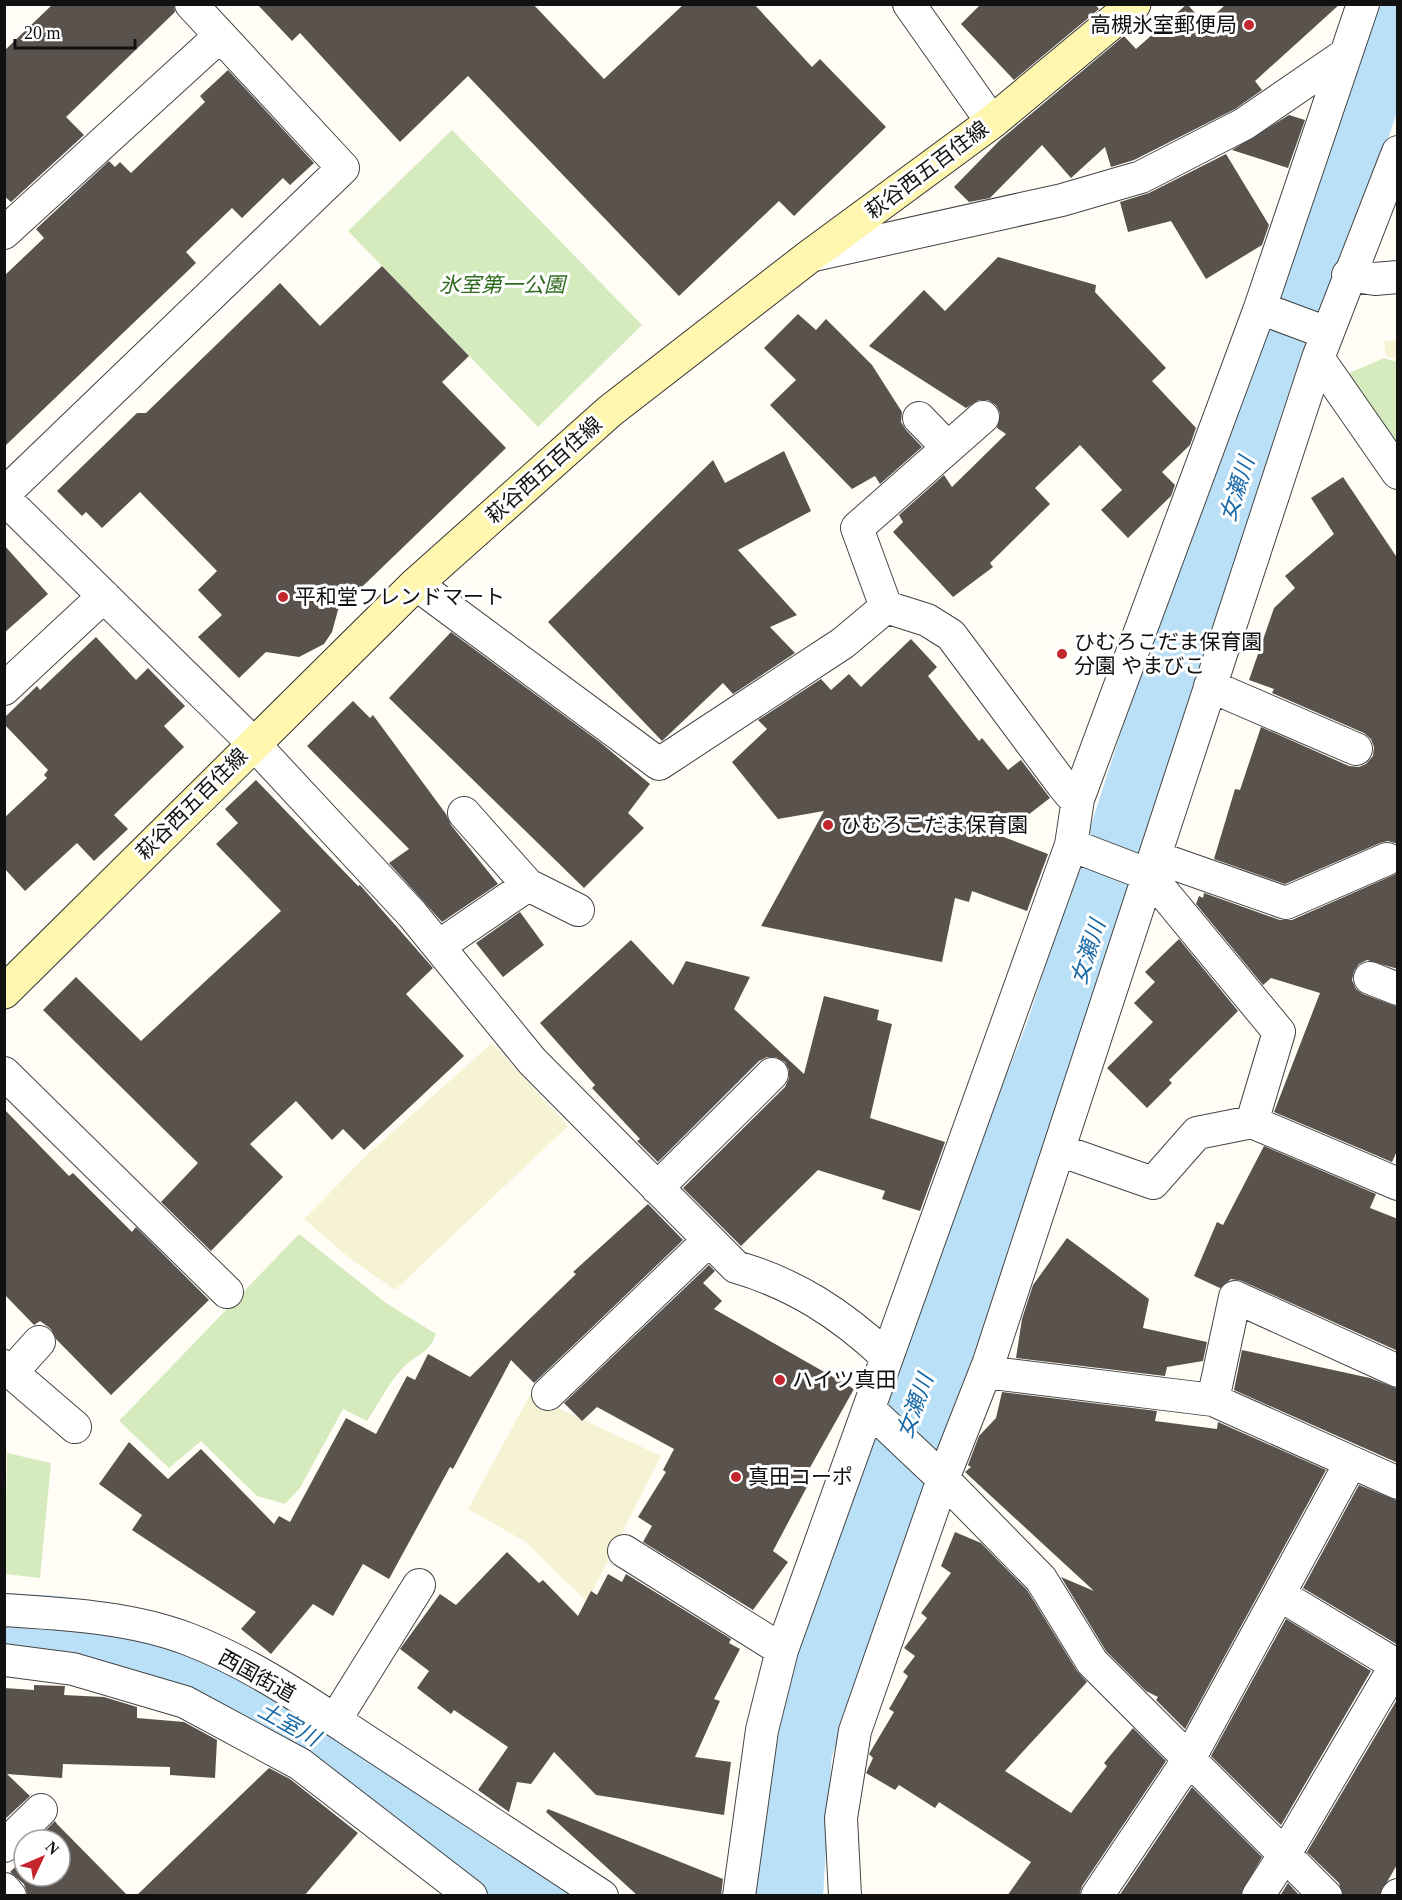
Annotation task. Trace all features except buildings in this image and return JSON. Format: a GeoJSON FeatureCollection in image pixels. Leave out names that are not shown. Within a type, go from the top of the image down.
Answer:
{"type":"FeatureCollection","features":[{"type":"Feature","properties":{"kind":"main road","name":"萩谷西五百住線"},"geometry":{"type":"LineString","coordinates":[[4,992],[416,584],[610,411],[810,256],[992,122],[1134,4]]}},
{"type":"Feature","properties":{"kind":"street"},"geometry":{"type":"LineString","coordinates":[[191,4],[343,168],[4,496],[253,743],[412,914],[532,1061],[736,1267],[764,1275],[817,1300],[842,1317],[886,1356]]}},
{"type":"Feature","properties":{"kind":"street"},"geometry":{"type":"LineString","coordinates":[[909,4],[992,122]]}},
{"type":"Feature","properties":{"kind":"street"},"geometry":{"type":"LineString","coordinates":[[739,1896],[762,1730],[782,1650],[875,1414],[886,1356],[1071,845],[1078,799],[1260,308],[1363,4]]}},
{"type":"Feature","properties":{"kind":"street"},"geometry":{"type":"LineString","coordinates":[[4,232],[220,36]]}},
{"type":"Feature","properties":{"kind":"street"},"geometry":{"type":"LineString","coordinates":[[810,256],[1062,200],[1141,177],[1244,124],[1346,54]]}},
{"type":"Feature","properties":{"kind":"street"},"geometry":{"type":"LineString","coordinates":[[845,1896],[841,1818],[855,1731],[934,1471],[985,1372],[1322,345],[1348,274],[1398,152]]}},
{"type":"Feature","properties":{"kind":"street"},"geometry":{"type":"LineString","coordinates":[[1348,274],[1375,279],[1398,277]]}},
{"type":"Feature","properties":{"kind":"street"},"geometry":{"type":"LineString","coordinates":[[1260,308],[1322,345],[1398,473]]}},
{"type":"Feature","properties":{"kind":"street"},"geometry":{"type":"LineString","coordinates":[[886,607],[857,528],[983,417]]}},
{"type":"Feature","properties":{"kind":"street"},"geometry":{"type":"LineString","coordinates":[[919,418],[948,448]]}},
{"type":"Feature","properties":{"kind":"street"},"geometry":{"type":"LineString","coordinates":[[416,584],[659,764],[843,644],[886,607]]}},
{"type":"Feature","properties":{"kind":"street"},"geometry":{"type":"LineString","coordinates":[[4,689],[104,596]]}},
{"type":"Feature","properties":{"kind":"street"},"geometry":{"type":"LineString","coordinates":[[886,607],[927,620],[951,635],[1062,784],[1071,795],[1078,799]]}},
{"type":"Feature","properties":{"kind":"street"},"geometry":{"type":"LineString","coordinates":[[1210,686],[1356,749]]}},
{"type":"Feature","properties":{"kind":"street"},"geometry":{"type":"LineString","coordinates":[[464,813],[528,885],[578,910]]}},
{"type":"Feature","properties":{"kind":"street"},"geometry":{"type":"LineString","coordinates":[[1071,845],[1286,903],[1387,859]]}},
{"type":"Feature","properties":{"kind":"street"},"geometry":{"type":"LineString","coordinates":[[1152,866],[1279,1032],[1252,1122]]}},
{"type":"Feature","properties":{"kind":"street"},"geometry":{"type":"LineString","coordinates":[[439,946],[528,885]]}},
{"type":"Feature","properties":{"kind":"street"},"geometry":{"type":"LineString","coordinates":[[4,1073],[227,1292]]}},
{"type":"Feature","properties":{"kind":"street"},"geometry":{"type":"LineString","coordinates":[[657,1188],[772,1074]]}},
{"type":"Feature","properties":{"kind":"street"},"geometry":{"type":"LineString","coordinates":[[1059,1150],[1153,1183],[1197,1133],[1252,1122],[1398,1184]]}},
{"type":"Feature","properties":{"kind":"street"},"geometry":{"type":"LineString","coordinates":[[548,1394],[709,1240]]}},
{"type":"Feature","properties":{"kind":"street"},"geometry":{"type":"LineString","coordinates":[[1213,1400],[1235,1297],[1398,1371]]}},
{"type":"Feature","properties":{"kind":"street"},"geometry":{"type":"LineString","coordinates":[[39,1342],[8,1369],[75,1427]]}},
{"type":"Feature","properties":{"kind":"street"},"geometry":{"type":"LineString","coordinates":[[985,1372],[1213,1400],[1398,1483]]}},
{"type":"Feature","properties":{"kind":"street"},"geometry":{"type":"LineString","coordinates":[[875,1414],[1041,1579],[1092,1662],[1326,1896]]}},
{"type":"Feature","properties":{"kind":"street"},"geometry":{"type":"LineString","coordinates":[[1097,1896],[1189,1759],[1352,1462]]}},
{"type":"Feature","properties":{"kind":"street"},"geometry":{"type":"LineString","coordinates":[[624,1551],[782,1650]]}},
{"type":"Feature","properties":{"kind":"street"},"geometry":{"type":"LineString","coordinates":[[335,1720],[419,1585]]}},
{"type":"Feature","properties":{"kind":"street"},"geometry":{"type":"LineString","coordinates":[[1258,1896],[1286,1854],[1396,1665],[1280,1595]]}},
{"type":"Feature","properties":{"kind":"street","name":"西国街道"},"geometry":{"type":"LineString","coordinates":[[4,1610],[57,1613],[139,1625],[188,1639],[252,1670],[335,1720],[602,1896]]}},
{"type":"Feature","properties":{"kind":"street"},"geometry":{"type":"LineString","coordinates":[[4,1660],[73,1669],[185,1702],[300,1764],[471,1896]]}},
{"type":"Feature","properties":{"kind":"street"},"geometry":{"type":"LineString","coordinates":[[4,1845],[41,1810]]}},
{"type":"Feature","properties":{"kind":"street"},"geometry":{"type":"LineString","coordinates":[[4,1889],[10,1896]]}},
{"type":"Feature","properties":{"kind":"shaded area"},"geometry":{"type":"Polygon","coordinates":[[[1398,340],[1397,360],[1386,356],[1384,341],[1398,340]]]}},
{"type":"Feature","properties":{"kind":"shaded area"},"geometry":{"type":"Polygon","coordinates":[[[492,1043],[568,1126],[395,1290],[352,1260],[304,1219],[367,1155],[492,1043]]]}},
{"type":"Feature","properties":{"kind":"shaded area"},"geometry":{"type":"Polygon","coordinates":[[[530,1395],[661,1456],[587,1602],[526,1542],[468,1509],[530,1395]]]}},
{"type":"Feature","properties":{"kind":"green space","name":"氷室第一公園"},"geometry":{"type":"Polygon","coordinates":[[[452,130],[642,325],[538,427],[348,231],[452,130]]]}},
{"type":"Feature","properties":{"kind":"green space"},"geometry":{"type":"Polygon","coordinates":[[[1384,358],[1397,362],[1397,447],[1347,374],[1384,358]]]}},
{"type":"Feature","properties":{"kind":"green space"},"geometry":{"type":"Polygon","coordinates":[[[299,1234],[386,1303],[436,1334],[429,1346],[396,1376],[367,1421],[343,1409],[300,1488],[285,1504],[257,1496],[201,1441],[169,1468],[119,1421],[299,1234]]]}},
{"type":"Feature","properties":{"kind":"green space"},"geometry":{"type":"Polygon","coordinates":[[[7,1453],[51,1463],[40,1578],[5,1574],[7,1453]]]}},
{"type":"Feature","properties":{"kind":"waterway","name":"女瀬川"},"geometry":{"type":"LineString","coordinates":[[787,1896],[796,1751],[819,1677],[915,1405],[1061,1035],[1394,4]]}},
{"type":"Feature","properties":{"kind":"waterway","name":"土室川"},"geometry":{"type":"LineString","coordinates":[[4,1629],[82,1636],[145,1654],[206,1678],[265,1708],[322,1742],[432,1818],[538,1896]]}},
{"type":"Feature","properties":{"kind":"place","name":"高槻氷室郵便局"},"geometry":{"type":"Point","coordinates":[1249,25]}},
{"type":"Feature","properties":{"kind":"place","name":"平和堂フレンドマート"},"geometry":{"type":"Point","coordinates":[283,597]}},
{"type":"Feature","properties":{"kind":"place","name":"ひむろこだま保育園 分園 やまびこ"},"geometry":{"type":"Point","coordinates":[1062,654]}},
{"type":"Feature","properties":{"kind":"place","name":"ひむろこだま保育園"},"geometry":{"type":"Point","coordinates":[828,825]}},
{"type":"Feature","properties":{"kind":"place","name":"ハイツ真田"},"geometry":{"type":"Point","coordinates":[780,1380]}},
{"type":"Feature","properties":{"kind":"place","name":"真田コーポ"},"geometry":{"type":"Point","coordinates":[736,1477]}}]}
